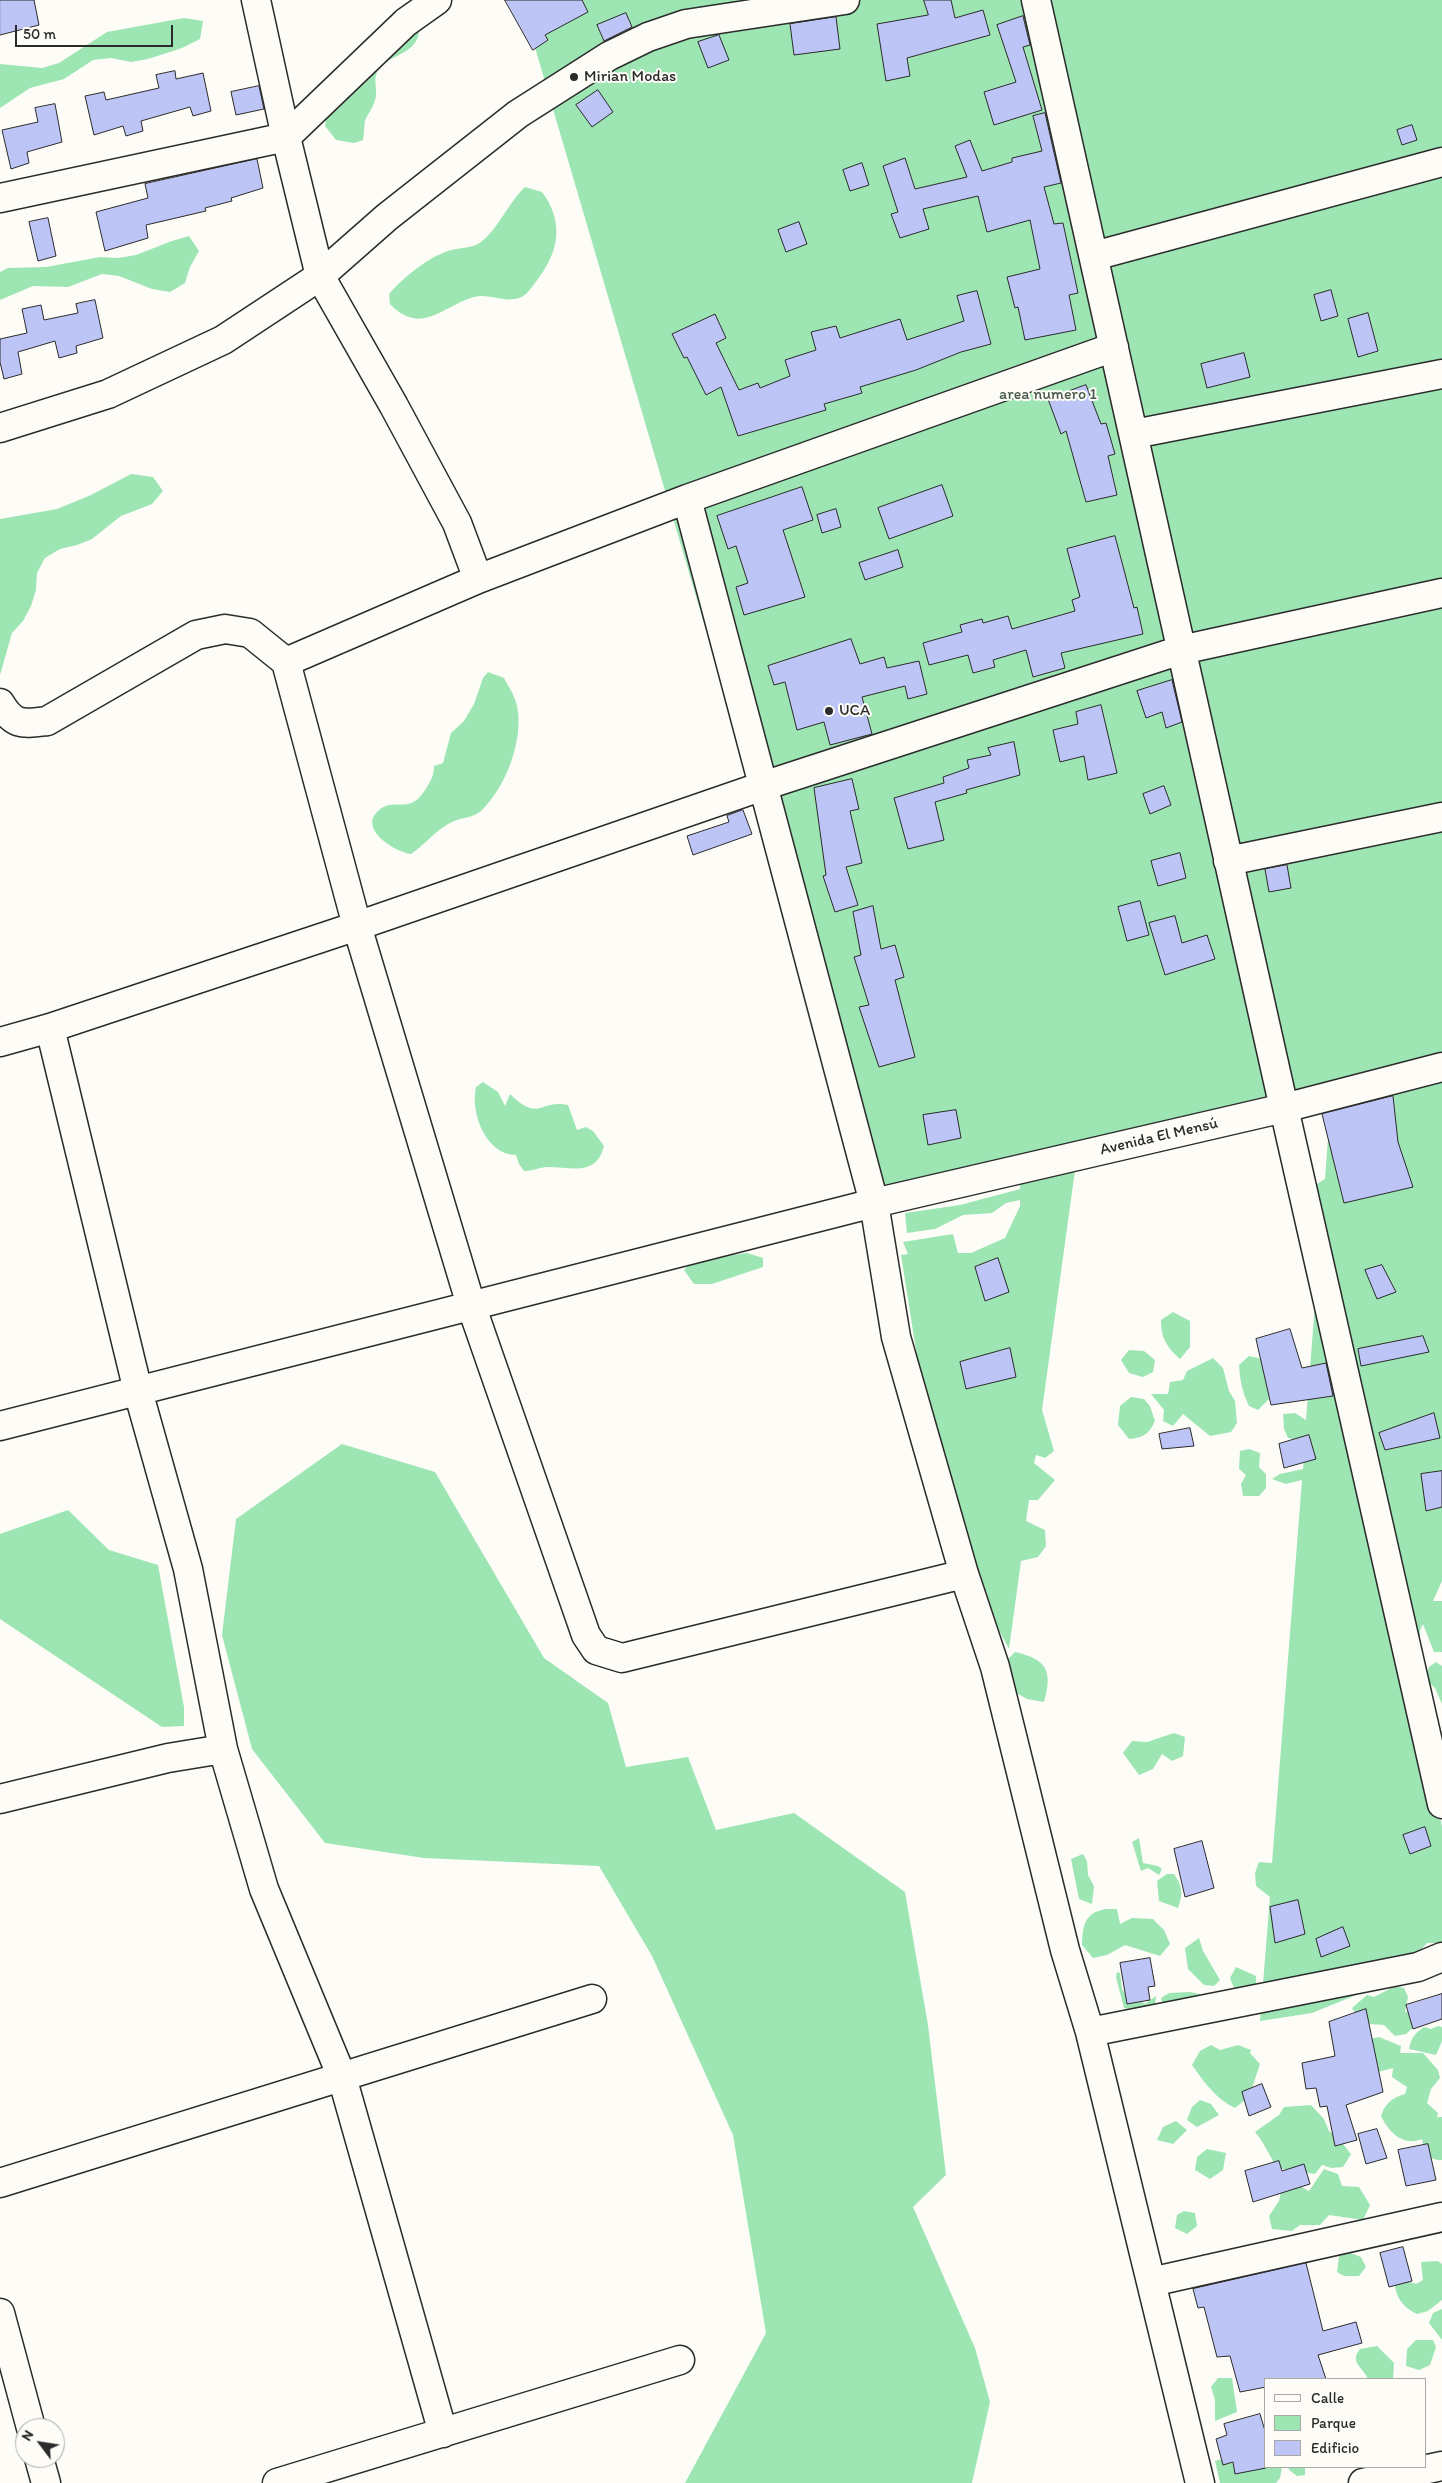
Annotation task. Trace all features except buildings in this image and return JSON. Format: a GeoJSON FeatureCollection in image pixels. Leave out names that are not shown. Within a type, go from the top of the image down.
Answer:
{"type":"FeatureCollection","features":[{"type":"Feature","properties":{"kind":"street"},"geometry":{"type":"LineString","coordinates":[[256,0],[286,137],[320,276],[394,406],[457,523],[478,579]]}},
{"type":"Feature","properties":{"kind":"street"},"geometry":{"type":"LineString","coordinates":[[0,198],[286,137],[406,22],[437,0]]}},
{"type":"Feature","properties":{"kind":"street"},"geometry":{"type":"LineString","coordinates":[[0,428],[108,394],[223,340],[320,276],[387,217],[518,114],[610,56],[648,37],[686,24],[844,0]]}},
{"type":"Feature","properties":{"kind":"street"},"geometry":{"type":"LineString","coordinates":[[1036,0],[1284,1108],[1437,1763],[1442,1804]]}},
{"type":"Feature","properties":{"kind":"street"},"geometry":{"type":"LineString","coordinates":[[1094,256],[1442,162]]}},
{"type":"Feature","properties":{"kind":"street"},"geometry":{"type":"LineString","coordinates":[[286,662],[478,579],[687,498],[1114,347]]}},
{"type":"Feature","properties":{"kind":"street"},"geometry":{"type":"LineString","coordinates":[[1134,434],[1442,374]]}},
{"type":"Feature","properties":{"kind":"street"},"geometry":{"type":"LineString","coordinates":[[687,498],[874,1203],[896,1337],[964,1574],[995,1666],[1065,1950],[1090,2032],[1200,2483]]}},
{"type":"Feature","properties":{"kind":"street"},"geometry":{"type":"LineString","coordinates":[[0,1042],[50,1028],[357,926],[763,786],[1181,650],[1442,593]]}},
{"type":"Feature","properties":{"kind":"street"},"geometry":{"type":"LineString","coordinates":[[0,703],[8,716],[23,724],[47,721],[196,635],[224,629],[250,633],[286,662],[357,926],[471,1306],[586,1635],[596,1650],[622,1658],[964,1574]]}},
{"type":"Feature","properties":{"kind":"street"},"geometry":{"type":"LineString","coordinates":[[1228,861],[1442,817]]}},
{"type":"Feature","properties":{"kind":"street"},"geometry":{"type":"LineString","coordinates":[[50,1028],[138,1391],[188,1569],[223,1749],[264,1889],[342,2077],[443,2433]]}},
{"type":"Feature","properties":{"kind":"street","name":"Avenida El Mensú"},"geometry":{"type":"LineString","coordinates":[[0,1426],[874,1203],[1284,1108],[1442,1067]]}},
{"type":"Feature","properties":{"kind":"street"},"geometry":{"type":"LineString","coordinates":[[0,1799],[168,1758],[223,1749]]}},
{"type":"Feature","properties":{"kind":"street"},"geometry":{"type":"LineString","coordinates":[[1090,2032],[1418,1967],[1442,1957]]}},
{"type":"Feature","properties":{"kind":"street"},"geometry":{"type":"LineString","coordinates":[[0,2183],[592,1999]]}},
{"type":"Feature","properties":{"kind":"street"},"geometry":{"type":"LineString","coordinates":[[1151,2282],[1442,2217]]}},
{"type":"Feature","properties":{"kind":"street"},"geometry":{"type":"LineString","coordinates":[[0,2313],[28,2418]]}},
{"type":"Feature","properties":{"kind":"street"},"geometry":{"type":"LineString","coordinates":[[277,2483],[680,2360]]}},
{"type":"Feature","properties":{"kind":"street"},"geometry":{"type":"LineString","coordinates":[[1363,2483],[1442,2466]]}},
{"type":"Feature","properties":{"kind":"street"},"geometry":{"type":"LineString","coordinates":[[42,2468],[46,2483]]}},
{"type":"Feature","properties":{"kind":"green space","name":"area numero 1"},"geometry":{"type":"Polygon","coordinates":[[[521,0],[1442,0],[1442,1581],[1433,1601],[1442,1601],[1442,1652],[1434,1652],[1423,1624],[1420,1630],[1420,1669],[1425,1733],[1442,1827],[1442,1943],[1427,1943],[1393,1980],[1312,2013],[1260,2021],[1270,1897],[1256,1886],[1255,1873],[1259,1862],[1272,1863],[1302,1480],[1286,1484],[1272,1479],[1280,1474],[1303,1469],[1305,1441],[1288,1438],[1284,1429],[1283,1414],[1295,1413],[1306,1420],[1322,1213],[1316,1208],[1312,1187],[1325,1179],[1331,1097],[1077,1156],[1042,1410],[1054,1451],[1045,1458],[1036,1455],[1034,1463],[1055,1480],[1038,1500],[1029,1500],[1026,1521],[1045,1530],[1046,1546],[1038,1557],[1021,1561],[1009,1649],[995,1623],[928,1426],[901,1255],[908,1254],[903,1242],[953,1234],[958,1253],[971,1253],[1005,1238],[1020,1206],[1020,1200],[1006,1203],[992,1213],[963,1215],[935,1229],[907,1233],[905,1213],[960,1205],[1020,1189],[1019,1170],[874,1203],[521,0]]]}},
{"type":"Feature","properties":{"kind":"green space"},"geometry":{"type":"Polygon","coordinates":[[[184,18],[203,21],[200,39],[182,48],[148,59],[131,62],[111,58],[93,60],[64,79],[30,88],[0,108],[0,64],[42,68],[59,63],[107,32],[184,18]]]}},
{"type":"Feature","properties":{"kind":"green space"},"geometry":{"type":"Polygon","coordinates":[[[419,25],[419,35],[410,48],[383,64],[378,70],[375,99],[365,121],[363,140],[354,143],[336,140],[325,126],[328,107],[419,25]]]}},
{"type":"Feature","properties":{"kind":"green space"},"geometry":{"type":"Polygon","coordinates":[[[525,187],[542,192],[554,215],[556,227],[554,249],[543,272],[526,294],[513,299],[485,296],[474,297],[432,316],[422,318],[412,318],[401,314],[390,304],[389,294],[424,263],[448,251],[474,246],[481,242],[493,230],[513,200],[525,187]]]}},
{"type":"Feature","properties":{"kind":"green space"},"geometry":{"type":"Polygon","coordinates":[[[189,236],[199,251],[190,267],[185,283],[170,292],[152,289],[119,276],[102,274],[68,287],[33,286],[0,300],[0,272],[8,268],[46,267],[100,257],[118,258],[136,255],[189,236]]]}},
{"type":"Feature","properties":{"kind":"green space"},"geometry":{"type":"Polygon","coordinates":[[[131,474],[153,477],[163,491],[152,504],[121,516],[92,539],[60,549],[45,558],[37,573],[36,590],[31,606],[23,621],[12,633],[0,675],[0,519],[57,509],[91,495],[131,474]]]}},
{"type":"Feature","properties":{"kind":"green space"},"geometry":{"type":"Polygon","coordinates":[[[488,672],[504,678],[517,706],[518,733],[511,762],[505,776],[490,801],[481,811],[473,816],[444,826],[411,854],[396,849],[381,839],[375,832],[372,825],[373,818],[384,807],[408,804],[414,802],[420,796],[431,780],[434,766],[443,763],[451,733],[464,721],[474,704],[483,678],[488,672]]]}},
{"type":"Feature","properties":{"kind":"green space"},"geometry":{"type":"Polygon","coordinates":[[[483,1082],[498,1092],[505,1106],[510,1094],[520,1103],[534,1109],[558,1104],[568,1105],[577,1130],[586,1127],[593,1131],[604,1146],[600,1156],[589,1166],[582,1168],[548,1167],[524,1171],[516,1155],[505,1153],[496,1148],[482,1131],[478,1120],[475,1097],[476,1087],[483,1082]]]}},
{"type":"Feature","properties":{"kind":"green space"},"geometry":{"type":"Polygon","coordinates":[[[747,1253],[763,1258],[763,1267],[712,1284],[694,1284],[684,1270],[692,1261],[747,1253]]]}},
{"type":"Feature","properties":{"kind":"green space"},"geometry":{"type":"Polygon","coordinates":[[[1173,1312],[1190,1321],[1190,1347],[1180,1359],[1168,1346],[1162,1332],[1161,1320],[1173,1312]]]}},
{"type":"Feature","properties":{"kind":"green space"},"geometry":{"type":"Polygon","coordinates":[[[1129,1350],[1144,1351],[1155,1360],[1153,1372],[1143,1377],[1129,1373],[1121,1360],[1129,1350]]]}},
{"type":"Feature","properties":{"kind":"green space"},"geometry":{"type":"Polygon","coordinates":[[[1249,1356],[1267,1360],[1274,1394],[1258,1410],[1249,1406],[1241,1381],[1239,1365],[1249,1356]]]}},
{"type":"Feature","properties":{"kind":"green space"},"geometry":{"type":"Polygon","coordinates":[[[1213,1358],[1223,1368],[1229,1391],[1235,1401],[1237,1423],[1231,1432],[1210,1436],[1183,1414],[1173,1426],[1163,1421],[1164,1410],[1151,1394],[1168,1394],[1170,1382],[1183,1380],[1187,1371],[1213,1358]]]}},
{"type":"Feature","properties":{"kind":"green space"},"geometry":{"type":"Polygon","coordinates":[[[1131,1397],[1144,1399],[1150,1406],[1155,1421],[1145,1435],[1129,1439],[1118,1425],[1120,1406],[1131,1397]]]}},
{"type":"Feature","properties":{"kind":"green space"},"geometry":{"type":"Polygon","coordinates":[[[342,1444],[435,1472],[544,1658],[608,1703],[626,1767],[688,1757],[716,1830],[794,1813],[905,1892],[928,2025],[946,2175],[913,2207],[975,2348],[990,2402],[972,2483],[685,2483],[766,2333],[733,2135],[652,1956],[599,1866],[424,1858],[325,1843],[252,1749],[222,1635],[236,1519],[342,1444]]]}},
{"type":"Feature","properties":{"kind":"green space"},"geometry":{"type":"Polygon","coordinates":[[[1249,1449],[1260,1453],[1259,1467],[1266,1474],[1266,1488],[1259,1496],[1243,1496],[1241,1484],[1246,1475],[1239,1469],[1240,1451],[1249,1449]]]}},
{"type":"Feature","properties":{"kind":"green space"},"geometry":{"type":"Polygon","coordinates":[[[68,1510],[109,1550],[158,1565],[184,1707],[184,1726],[162,1727],[0,1619],[0,1534],[68,1510]]]}},
{"type":"Feature","properties":{"kind":"green space"},"geometry":{"type":"Polygon","coordinates":[[[1015,1652],[1034,1658],[1045,1668],[1048,1682],[1044,1702],[1027,1699],[1013,1691],[1006,1661],[1015,1652]]]}},
{"type":"Feature","properties":{"kind":"green space"},"geometry":{"type":"Polygon","coordinates":[[[1436,1662],[1442,1666],[1442,1704],[1435,1688],[1425,1679],[1429,1667],[1436,1662]]]}},
{"type":"Feature","properties":{"kind":"green space"},"geometry":{"type":"Polygon","coordinates":[[[1174,1733],[1185,1737],[1183,1756],[1172,1761],[1162,1754],[1153,1769],[1139,1775],[1123,1753],[1132,1741],[1147,1742],[1174,1733]]]}},
{"type":"Feature","properties":{"kind":"green space"},"geometry":{"type":"Polygon","coordinates":[[[1139,1838],[1143,1863],[1158,1866],[1162,1869],[1159,1875],[1148,1868],[1141,1871],[1132,1842],[1139,1838]]]}},
{"type":"Feature","properties":{"kind":"green space"},"geometry":{"type":"Polygon","coordinates":[[[1083,1854],[1087,1861],[1088,1875],[1094,1886],[1092,1904],[1079,1899],[1071,1859],[1083,1854]]]}},
{"type":"Feature","properties":{"kind":"green space"},"geometry":{"type":"Polygon","coordinates":[[[1167,1874],[1174,1874],[1181,1887],[1181,1899],[1178,1908],[1159,1901],[1157,1881],[1167,1874]]]}},
{"type":"Feature","properties":{"kind":"green space"},"geometry":{"type":"Polygon","coordinates":[[[1106,1909],[1117,1909],[1120,1924],[1132,1918],[1153,1919],[1164,1930],[1170,1944],[1160,1956],[1125,1945],[1107,1955],[1093,1958],[1082,1945],[1084,1926],[1089,1917],[1106,1909]]]}},
{"type":"Feature","properties":{"kind":"green space"},"geometry":{"type":"Polygon","coordinates":[[[1199,1938],[1203,1951],[1220,1980],[1214,1986],[1204,1985],[1188,1969],[1185,1948],[1199,1938]]]}},
{"type":"Feature","properties":{"kind":"green space"},"geometry":{"type":"Polygon","coordinates":[[[1236,1967],[1256,1976],[1256,1993],[1241,1996],[1234,1988],[1230,1978],[1236,1967]]]}},
{"type":"Feature","properties":{"kind":"green space"},"geometry":{"type":"Polygon","coordinates":[[[1117,1972],[1120,1973],[1122,1989],[1129,2000],[1138,2000],[1145,2004],[1156,1996],[1155,2006],[1143,2012],[1124,2008],[1116,1977],[1117,1972]]]}},
{"type":"Feature","properties":{"kind":"green space"},"geometry":{"type":"Polygon","coordinates":[[[1395,1986],[1404,1988],[1408,1997],[1405,2011],[1412,2015],[1416,2025],[1406,2034],[1395,2036],[1384,2025],[1361,2020],[1352,2008],[1367,1995],[1374,1997],[1395,1986]]]}},
{"type":"Feature","properties":{"kind":"green space"},"geometry":{"type":"Polygon","coordinates":[[[1190,1992],[1200,1994],[1200,2000],[1165,2010],[1161,1998],[1169,1993],[1190,1992]]]}},
{"type":"Feature","properties":{"kind":"green space"},"geometry":{"type":"Polygon","coordinates":[[[1438,2026],[1442,2027],[1442,2041],[1436,2055],[1409,2049],[1412,2039],[1421,2029],[1424,2027],[1431,2029],[1438,2026]]]}},
{"type":"Feature","properties":{"kind":"green space"},"geometry":{"type":"Polygon","coordinates":[[[1379,2037],[1401,2046],[1400,2053],[1423,2053],[1438,2070],[1440,2078],[1431,2089],[1427,2103],[1438,2113],[1437,2117],[1442,2117],[1442,2160],[1430,2157],[1422,2139],[1409,2141],[1397,2136],[1381,2116],[1387,2104],[1396,2097],[1405,2094],[1407,2087],[1392,2077],[1393,2068],[1378,2072],[1369,2039],[1379,2037]]]}},
{"type":"Feature","properties":{"kind":"green space"},"geometry":{"type":"Polygon","coordinates":[[[1211,2045],[1220,2050],[1238,2045],[1251,2050],[1250,2053],[1260,2064],[1249,2097],[1235,2108],[1216,2095],[1192,2065],[1200,2051],[1211,2045]]]}},
{"type":"Feature","properties":{"kind":"green space"},"geometry":{"type":"Polygon","coordinates":[[[1200,2100],[1211,2104],[1219,2115],[1197,2127],[1187,2120],[1192,2107],[1200,2100]]]}},
{"type":"Feature","properties":{"kind":"green space"},"geometry":{"type":"Polygon","coordinates":[[[1311,2105],[1324,2119],[1329,2131],[1339,2139],[1351,2154],[1343,2167],[1331,2168],[1322,2165],[1315,2174],[1277,2168],[1255,2132],[1279,2115],[1284,2107],[1311,2105]]]}},
{"type":"Feature","properties":{"kind":"green space"},"geometry":{"type":"Polygon","coordinates":[[[1176,2121],[1187,2130],[1173,2144],[1157,2140],[1163,2127],[1176,2121]]]}},
{"type":"Feature","properties":{"kind":"green space"},"geometry":{"type":"Polygon","coordinates":[[[1207,2149],[1226,2153],[1223,2170],[1210,2179],[1195,2170],[1197,2157],[1207,2149]]]}},
{"type":"Feature","properties":{"kind":"green space"},"geometry":{"type":"Polygon","coordinates":[[[1324,2169],[1338,2174],[1342,2186],[1359,2187],[1370,2205],[1363,2220],[1329,2215],[1320,2225],[1300,2225],[1292,2231],[1272,2229],[1269,2216],[1279,2201],[1282,2187],[1296,2184],[1309,2191],[1324,2169]]]}},
{"type":"Feature","properties":{"kind":"green space"},"geometry":{"type":"Polygon","coordinates":[[[1184,2211],[1195,2213],[1197,2226],[1187,2234],[1175,2228],[1177,2215],[1184,2211]]]}},
{"type":"Feature","properties":{"kind":"green space"},"geometry":{"type":"Polygon","coordinates":[[[1340,2249],[1361,2257],[1366,2267],[1359,2276],[1344,2276],[1337,2272],[1340,2249]]]}},
{"type":"Feature","properties":{"kind":"green space"},"geometry":{"type":"Polygon","coordinates":[[[1438,2261],[1442,2264],[1442,2300],[1428,2311],[1417,2314],[1407,2308],[1401,2301],[1396,2292],[1394,2281],[1403,2280],[1416,2284],[1423,2280],[1421,2262],[1438,2261]]]}},
{"type":"Feature","properties":{"kind":"green space"},"geometry":{"type":"Polygon","coordinates":[[[1442,2309],[1442,2340],[1429,2323],[1433,2313],[1442,2309]]]}},
{"type":"Feature","properties":{"kind":"green space"},"geometry":{"type":"Polygon","coordinates":[[[1416,2340],[1433,2340],[1436,2347],[1430,2365],[1419,2370],[1406,2366],[1407,2349],[1416,2340]]]}},
{"type":"Feature","properties":{"kind":"green space"},"geometry":{"type":"Polygon","coordinates":[[[1377,2346],[1394,2363],[1393,2378],[1368,2378],[1356,2361],[1360,2349],[1377,2346]]]}},
{"type":"Feature","properties":{"kind":"green space"},"geometry":{"type":"Polygon","coordinates":[[[1218,2378],[1232,2378],[1237,2412],[1215,2421],[1215,2400],[1211,2387],[1218,2378]]]}},
{"type":"Feature","properties":{"kind":"green space"},"geometry":{"type":"Polygon","coordinates":[[[1226,2458],[1237,2466],[1282,2468],[1280,2478],[1276,2483],[1220,2483],[1215,2461],[1226,2458]]]}},
{"type":"Feature","properties":{"kind":"green space"},"geometry":{"type":"Polygon","coordinates":[[[1288,2468],[1305,2468],[1305,2475],[1297,2476],[1288,2468]]]}},
{"type":"Feature","properties":{"kind":"place","name":"Mirian Modas"},"geometry":{"type":"Point","coordinates":[574,77]}},
{"type":"Feature","properties":{"kind":"place","name":"UCA"},"geometry":{"type":"Point","coordinates":[829,711]}}]}
